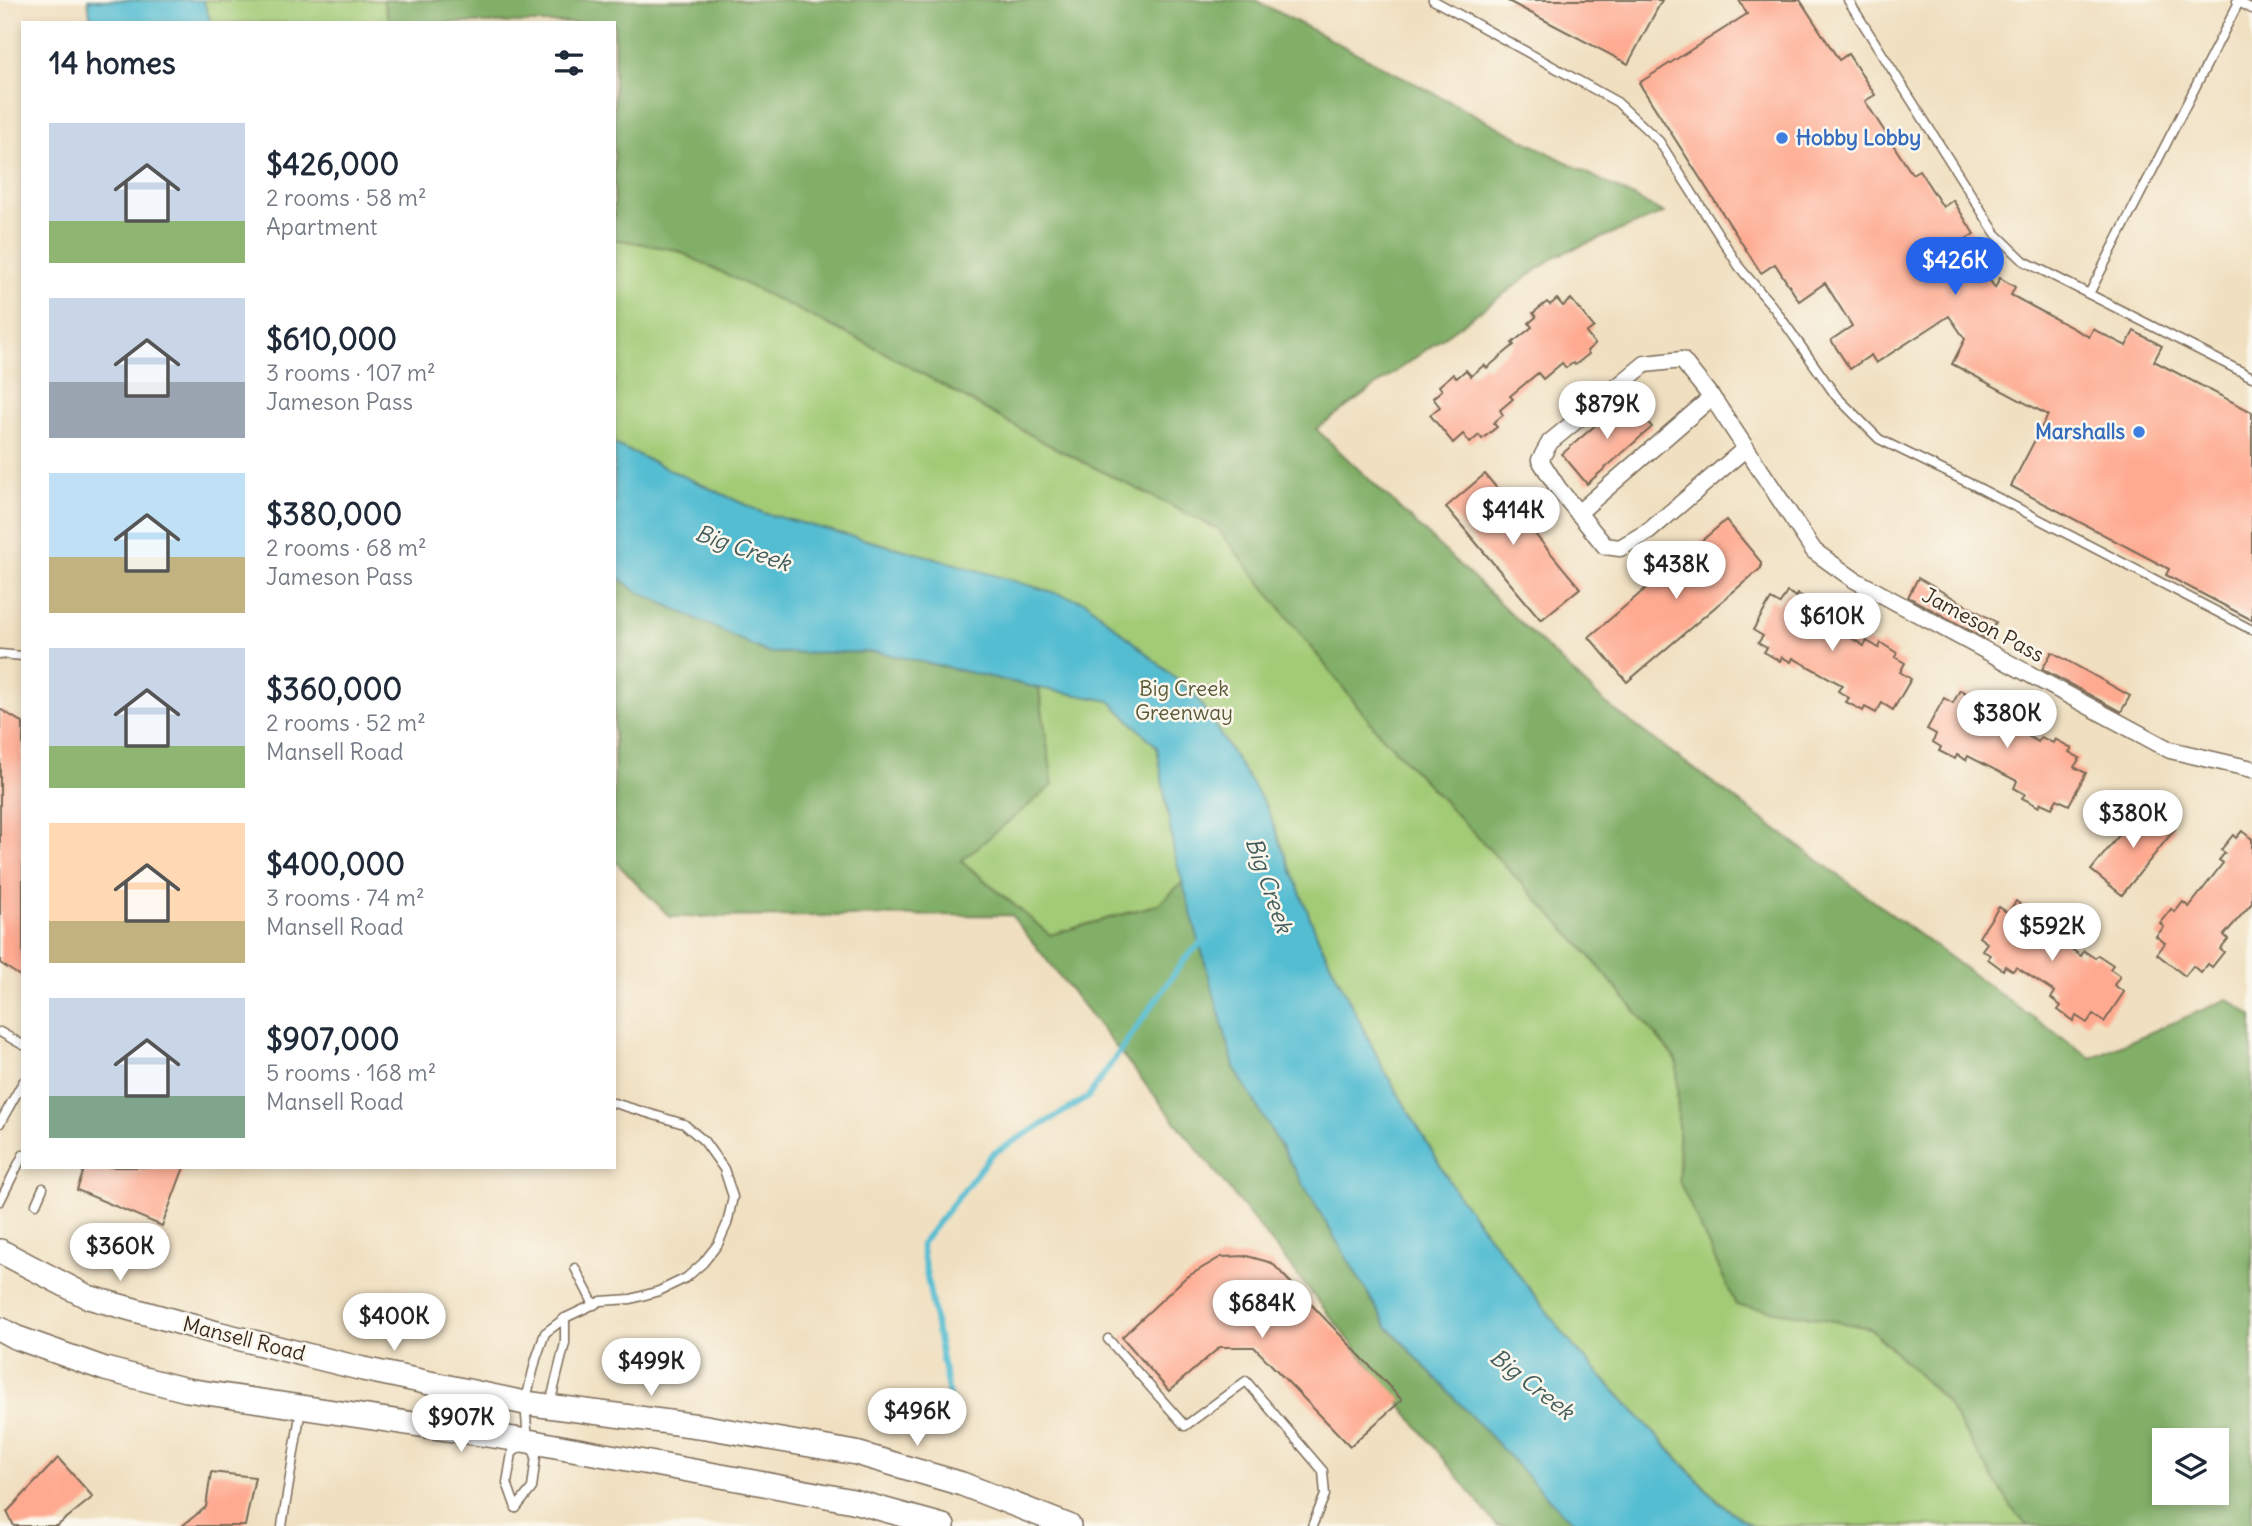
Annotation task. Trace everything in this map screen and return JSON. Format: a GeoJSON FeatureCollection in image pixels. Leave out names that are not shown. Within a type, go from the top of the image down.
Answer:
{"type":"FeatureCollection","features":[{"type":"Feature","properties":{"kind":"main road","name":"Mansell Road"},"geometry":{"type":"LineString","coordinates":[[0,1251],[88,1297],[217,1333],[363,1369],[525,1404],[706,1427],[856,1453],[962,1484],[1069,1526]]}},
{"type":"Feature","properties":{"kind":"main road"},"geometry":{"type":"LineString","coordinates":[[0,1329],[15,1337],[105,1369],[187,1390],[528,1441],[853,1501],[943,1526]]}},
{"type":"Feature","properties":{"kind":"street","name":"Jameson Pass"},"geometry":{"type":"LineString","coordinates":[[1746,448],[1649,531],[1620,548],[1605,545],[1558,488],[1540,460],[1550,442],[1645,364],[1682,360],[1712,397],[1746,448],[1814,551],[1853,579],[2170,750],[2252,769]]}},
{"type":"Feature","properties":{"kind":"street"},"geometry":{"type":"LineString","coordinates":[[1578,513],[1712,397]]}},
{"type":"Feature","properties":{"kind":"lane"},"geometry":{"type":"LineString","coordinates":[[1433,0],[1617,102],[1659,141],[1740,268],[1774,308],[1836,396],[1879,439],[1978,487],[2252,630]]}},
{"type":"Feature","properties":{"kind":"lane"},"geometry":{"type":"LineString","coordinates":[[1848,0],[1996,234],[2024,261],[2252,377]]}},
{"type":"Feature","properties":{"kind":"lane"},"geometry":{"type":"LineString","coordinates":[[2089,294],[2237,1],[2252,9]]}},
{"type":"Feature","properties":{"kind":"lane"},"geometry":{"type":"LineString","coordinates":[[0,654],[21,656]]}},
{"type":"Feature","properties":{"kind":"lane"},"geometry":{"type":"LineString","coordinates":[[0,1032],[21,1044]]}},
{"type":"Feature","properties":{"kind":"lane"},"geometry":{"type":"LineString","coordinates":[[0,1123],[21,1086]]}},
{"type":"Feature","properties":{"kind":"lane"},"geometry":{"type":"LineString","coordinates":[[528,1441],[512,1452],[507,1483],[516,1508],[532,1488],[536,1456],[528,1441],[525,1404],[545,1333],[565,1318],[601,1301],[631,1299],[659,1291],[686,1278],[718,1244],[727,1224],[733,1197],[724,1169],[705,1141],[684,1124],[616,1104]]}},
{"type":"Feature","properties":{"kind":"lane"},"geometry":{"type":"LineString","coordinates":[[0,1201],[21,1159]]}},
{"type":"Feature","properties":{"kind":"lane"},"geometry":{"type":"LineString","coordinates":[[0,1179],[9,1184]]}},
{"type":"Feature","properties":{"kind":"lane"},"geometry":{"type":"LineString","coordinates":[[36,1204],[43,1188]]}},
{"type":"Feature","properties":{"kind":"lane"},"geometry":{"type":"LineString","coordinates":[[575,1268],[594,1305]]}},
{"type":"Feature","properties":{"kind":"lane"},"geometry":{"type":"LineString","coordinates":[[549,1407],[565,1343],[565,1318]]}},
{"type":"Feature","properties":{"kind":"lane"},"geometry":{"type":"LineString","coordinates":[[1108,1339],[1185,1426],[1246,1381],[1323,1471],[1325,1495],[1312,1526]]}},
{"type":"Feature","properties":{"kind":"lane"},"geometry":{"type":"LineString","coordinates":[[282,1526],[301,1409]]}},
{"type":"Feature","properties":{"kind":"green space"},"geometry":{"type":"Polygon","coordinates":[[[203,0],[383,0],[389,21],[210,21],[203,0]]]}},
{"type":"Feature","properties":{"kind":"green space"},"geometry":{"type":"Polygon","coordinates":[[[383,0],[1255,0],[1664,213],[1558,255],[1316,429],[1606,704],[1994,990],[2091,1058],[2228,999],[2252,1016],[2252,1526],[2028,1526],[2014,1511],[1944,1399],[1870,1328],[1736,1305],[1679,1181],[1677,1061],[1584,949],[1379,733],[1218,529],[1049,445],[878,349],[676,250],[616,239],[616,21],[389,21],[383,0]]]}},
{"type":"Feature","properties":{"kind":"green space","name":"Big Creek Greenway"},"geometry":{"type":"Polygon","coordinates":[[[616,239],[676,249],[878,349],[1049,445],[1218,529],[1379,733],[1584,949],[1677,1061],[1679,1181],[1807,1316],[1870,1328],[1944,1399],[2014,1511],[2028,1526],[1751,1526],[1719,1502],[1574,1347],[1457,1194],[1383,1068],[1319,940],[1266,807],[1159,904],[1050,935],[961,860],[1053,785],[1039,688],[1086,603],[935,558],[763,513],[616,445],[616,239]]]}},
{"type":"Feature","properties":{"kind":"green space"},"geometry":{"type":"Polygon","coordinates":[[[616,576],[635,590],[768,653],[878,652],[1039,688],[1053,785],[961,861],[1050,935],[1159,904],[1183,882],[1235,1069],[1387,1326],[1561,1512],[1579,1526],[1497,1526],[1011,915],[670,917],[616,862],[616,576]]]}},
{"type":"Feature","properties":{"kind":"water"},"geometry":{"type":"Polygon","coordinates":[[[88,0],[203,0],[210,21],[91,21],[88,0]]]}},
{"type":"Feature","properties":{"kind":"water","name":"Big Creek"},"geometry":{"type":"Polygon","coordinates":[[[616,445],[763,513],[935,558],[1086,602],[1195,695],[1266,806],[1319,940],[1383,1068],[1457,1194],[1574,1347],[1718,1502],[1751,1526],[1579,1526],[1561,1512],[1387,1326],[1235,1069],[1174,852],[1157,747],[1110,701],[878,652],[768,653],[635,590],[616,576],[616,445]]]}},
{"type":"Feature","properties":{"kind":"building"},"geometry":{"type":"Polygon","coordinates":[[[1506,0],[1662,0],[1628,64],[1506,0]]]}},
{"type":"Feature","properties":{"kind":"building"},"geometry":{"type":"Polygon","coordinates":[[[1739,0],[1800,0],[1839,60],[1848,54],[1875,95],[1865,101],[1912,174],[1919,170],[1943,207],[1953,200],[1974,234],[1964,240],[1995,288],[2000,278],[2015,287],[2011,295],[2089,337],[2093,329],[2126,346],[2134,331],[2162,346],[2154,361],[2252,412],[2252,620],[2166,575],[2169,569],[2011,486],[2048,415],[1952,364],[1965,339],[1949,316],[1876,363],[1871,355],[1850,369],[1831,340],[1852,326],[1825,283],[1799,301],[1775,264],[1761,273],[1639,83],[1747,14],[1739,0]]]}},
{"type":"Feature","properties":{"kind":"building"},"geometry":{"type":"Polygon","coordinates":[[[1557,299],[1563,306],[1571,299],[1594,327],[1586,333],[1595,344],[1587,351],[1589,354],[1575,365],[1573,363],[1566,368],[1562,363],[1543,379],[1538,373],[1510,396],[1513,399],[1500,410],[1503,415],[1493,423],[1497,427],[1482,439],[1479,435],[1470,443],[1463,434],[1453,443],[1430,415],[1440,407],[1433,398],[1442,390],[1439,386],[1453,374],[1457,378],[1466,370],[1471,376],[1484,365],[1487,368],[1532,327],[1529,323],[1536,317],[1533,313],[1547,302],[1550,305],[1557,299]]]}},
{"type":"Feature","properties":{"kind":"building"},"geometry":{"type":"Polygon","coordinates":[[[1627,398],[1652,427],[1587,484],[1562,454],[1627,398]]]}},
{"type":"Feature","properties":{"kind":"building"},"geometry":{"type":"Polygon","coordinates":[[[1485,474],[1580,588],[1541,620],[1446,507],[1485,474]]]}},
{"type":"Feature","properties":{"kind":"building"},"geometry":{"type":"Polygon","coordinates":[[[1726,520],[1761,562],[1761,568],[1627,682],[1589,637],[1726,520]]]}},
{"type":"Feature","properties":{"kind":"building"},"geometry":{"type":"Polygon","coordinates":[[[1918,578],[1996,622],[1986,639],[1908,597],[1918,578]]]}},
{"type":"Feature","properties":{"kind":"building"},"geometry":{"type":"Polygon","coordinates":[[[1787,592],[1797,597],[1798,594],[1814,603],[1813,607],[1820,611],[1817,616],[1864,646],[1867,641],[1879,648],[1881,643],[1897,653],[1895,657],[1905,663],[1900,672],[1911,679],[1893,710],[1882,703],[1876,713],[1865,707],[1863,711],[1846,702],[1849,698],[1838,691],[1842,685],[1793,658],[1791,662],[1782,657],[1780,661],[1764,652],[1767,648],[1758,643],[1763,636],[1753,630],[1771,599],[1780,604],[1787,592]]]}},
{"type":"Feature","properties":{"kind":"building"},"geometry":{"type":"Polygon","coordinates":[[[2052,652],[2130,696],[2121,712],[2042,669],[2052,652]]]}},
{"type":"Feature","properties":{"kind":"building"},"geometry":{"type":"Polygon","coordinates":[[[1960,690],[1970,695],[1971,692],[1987,701],[1986,704],[1993,708],[1990,714],[2038,742],[2041,737],[2053,743],[2055,739],[2072,748],[2069,752],[2080,758],[2074,767],[2086,773],[2069,805],[2057,799],[2052,808],[2041,803],[2039,807],[2022,798],[2025,794],[2014,788],[2017,781],[1968,756],[1966,760],[1957,755],[1955,759],[1939,751],[1941,747],[1933,742],[1936,734],[1927,729],[1944,698],[1953,703],[1960,690]]]}},
{"type":"Feature","properties":{"kind":"building"},"geometry":{"type":"Polygon","coordinates":[[[0,709],[21,722],[21,977],[0,963],[0,709]]]}},
{"type":"Feature","properties":{"kind":"building"},"geometry":{"type":"Polygon","coordinates":[[[2144,804],[2175,829],[2122,895],[2091,870],[2144,804]]]}},
{"type":"Feature","properties":{"kind":"building"},"geometry":{"type":"Polygon","coordinates":[[[2242,831],[2252,839],[2252,903],[2224,935],[2228,939],[2220,949],[2224,952],[2212,967],[2208,964],[2201,973],[2193,966],[2185,976],[2157,954],[2165,943],[2156,936],[2164,927],[2160,923],[2171,909],[2175,912],[2183,902],[2189,907],[2223,863],[2219,860],[2225,853],[2221,850],[2233,835],[2236,838],[2242,831]]]}},
{"type":"Feature","properties":{"kind":"building"},"geometry":{"type":"Polygon","coordinates":[[[2016,901],[2042,915],[2040,918],[2047,923],[2043,928],[2081,956],[2084,951],[2095,958],[2098,955],[2113,965],[2110,969],[2120,976],[2114,985],[2124,992],[2104,1022],[2093,1014],[2087,1023],[2076,1016],[2073,1021],[2058,1010],[2061,1006],[2051,998],[2055,992],[2016,967],[2013,971],[2005,966],[2003,970],[1988,959],[1990,955],[1982,950],[1987,943],[1979,937],[1999,907],[2008,913],[2016,901]]]}},
{"type":"Feature","properties":{"kind":"building"},"geometry":{"type":"Polygon","coordinates":[[[84,1169],[183,1169],[162,1226],[77,1190],[84,1169]]]}},
{"type":"Feature","properties":{"kind":"building"},"geometry":{"type":"Polygon","coordinates":[[[1247,1256],[1272,1263],[1402,1400],[1350,1446],[1254,1347],[1220,1347],[1169,1391],[1122,1337],[1185,1278],[1221,1257],[1247,1256]]]}},
{"type":"Feature","properties":{"kind":"building"},"geometry":{"type":"Polygon","coordinates":[[[58,1458],[93,1497],[57,1526],[14,1526],[7,1512],[58,1458]]]}},
{"type":"Feature","properties":{"kind":"building"},"geometry":{"type":"Polygon","coordinates":[[[211,1472],[255,1477],[245,1526],[182,1526],[206,1507],[211,1472]]]}},
{"type":"Feature","properties":{"kind":"waterway"},"geometry":{"type":"LineString","coordinates":[[950,1402],[921,1244],[992,1154],[1087,1098],[1184,960],[1204,940]]}},
{"type":"Feature","properties":{"kind":"place","name":"Hobby Lobby"},"geometry":{"type":"Point","coordinates":[1782,138]}},
{"type":"Feature","properties":{"kind":"place","name":"Marshalls"},"geometry":{"type":"Point","coordinates":[2139,432]}}]}
